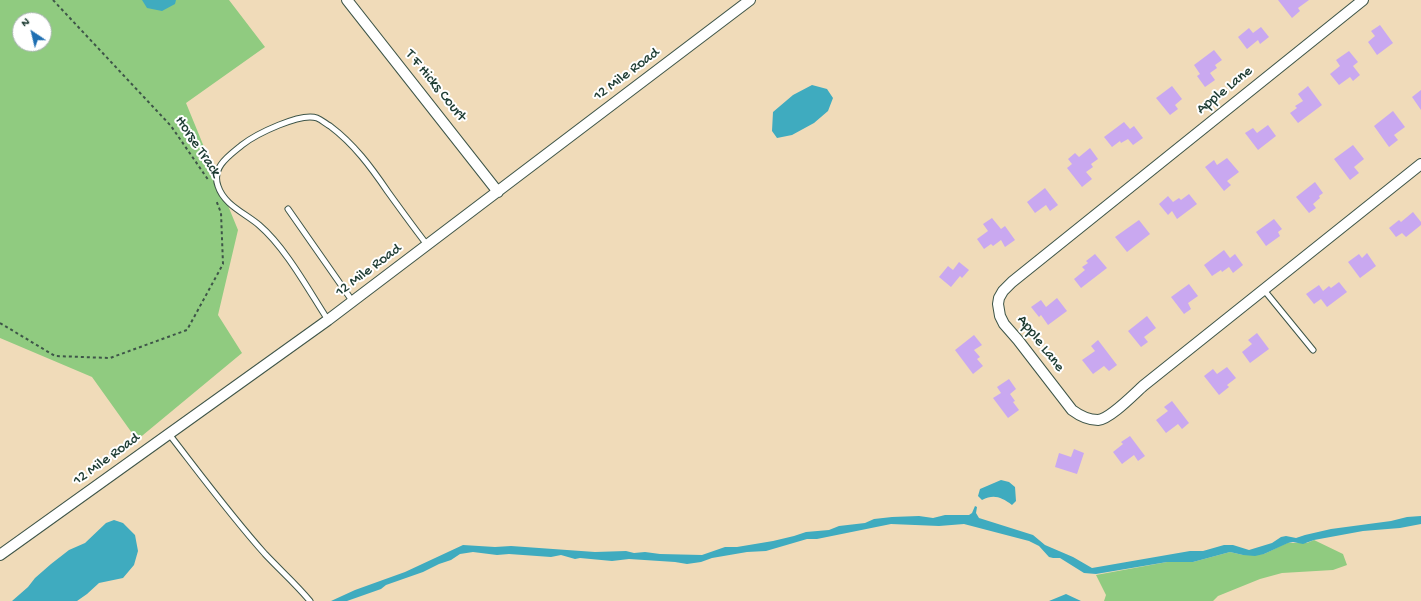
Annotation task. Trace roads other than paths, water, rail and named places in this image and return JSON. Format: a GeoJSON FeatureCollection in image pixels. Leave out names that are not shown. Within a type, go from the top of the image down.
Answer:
{"type":"FeatureCollection","features":[{"type":"Feature","properties":{"kind":"street","name":"T F Hicks Court"},"geometry":{"type":"LineString","coordinates":[[348,0],[498,192]]}},
{"type":"Feature","properties":{"kind":"street","name":"12 Mile Road"},"geometry":{"type":"LineString","coordinates":[[0,555],[353,302],[750,0]]}},
{"type":"Feature","properties":{"kind":"street","name":"Apple Lane"},"geometry":{"type":"LineString","coordinates":[[1363,0],[1012,282],[1003,291],[999,298],[998,304],[1000,316],[1004,324],[1072,410],[1085,418],[1099,420],[1120,407],[1144,386],[1421,164]]}},
{"type":"Feature","properties":{"kind":"lane"},"geometry":{"type":"LineString","coordinates":[[328,320],[274,239],[259,224],[236,209],[224,198],[217,186],[216,174],[222,162],[250,138],[268,129],[309,116],[318,118],[336,131],[363,156],[428,246]]}},
{"type":"Feature","properties":{"kind":"lane"},"geometry":{"type":"LineString","coordinates":[[288,209],[353,302]]}},
{"type":"Feature","properties":{"kind":"lane"},"geometry":{"type":"LineString","coordinates":[[1264,290],[1313,350]]}},
{"type":"Feature","properties":{"kind":"lane"},"geometry":{"type":"LineString","coordinates":[[169,434],[214,493],[266,554],[294,581],[310,601]]}},
{"type":"Feature","properties":{"kind":"water"},"geometry":{"type":"Polygon","coordinates":[[[142,0],[176,0],[175,4],[162,11],[147,8],[142,0]]]}},
{"type":"Feature","properties":{"kind":"water"},"geometry":{"type":"Polygon","coordinates":[[[812,85],[827,89],[833,98],[828,111],[814,123],[792,135],[777,138],[772,131],[773,112],[793,95],[812,85]]]}},
{"type":"Feature","properties":{"kind":"water"},"geometry":{"type":"Polygon","coordinates":[[[1001,480],[1009,482],[1015,487],[1016,501],[1012,505],[997,497],[990,497],[982,500],[978,496],[980,489],[1001,480]]]}},
{"type":"Feature","properties":{"kind":"water"},"geometry":{"type":"Polygon","coordinates":[[[975,506],[977,507],[976,513],[979,518],[1033,535],[1045,545],[1073,557],[1092,568],[1190,551],[1203,551],[1224,545],[1233,545],[1249,550],[1272,543],[1281,537],[1286,536],[1296,538],[1331,529],[1391,521],[1407,517],[1421,516],[1421,524],[1400,528],[1363,531],[1314,540],[1303,544],[1293,542],[1264,554],[1255,556],[1230,552],[1193,562],[1167,562],[1096,574],[1084,573],[1060,558],[1049,557],[1039,546],[1029,541],[964,524],[939,526],[891,524],[817,539],[807,539],[766,551],[747,552],[687,564],[629,559],[612,561],[580,558],[575,559],[561,555],[551,557],[509,554],[497,555],[473,552],[460,554],[451,560],[423,572],[347,601],[331,601],[355,590],[405,572],[463,545],[495,547],[511,546],[595,552],[626,551],[634,553],[645,552],[660,554],[702,555],[725,547],[737,547],[773,541],[806,532],[829,530],[839,526],[865,523],[874,519],[919,516],[933,518],[945,515],[969,515],[972,513],[975,506]]]}},
{"type":"Feature","properties":{"kind":"water"},"geometry":{"type":"Polygon","coordinates":[[[114,520],[123,523],[135,535],[138,551],[134,565],[123,578],[99,583],[77,601],[12,601],[51,564],[69,550],[85,543],[106,523],[114,520]]]}},
{"type":"Feature","properties":{"kind":"water"},"geometry":{"type":"Polygon","coordinates":[[[1066,594],[1081,601],[1049,601],[1066,594]]]}}]}
